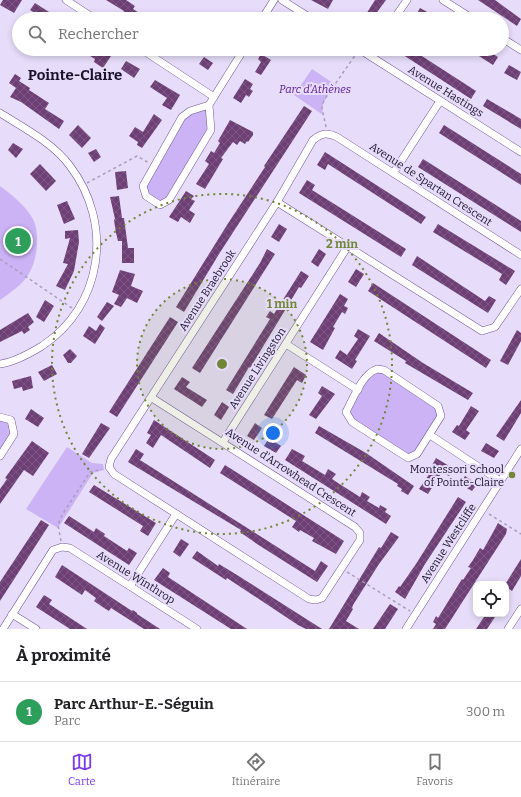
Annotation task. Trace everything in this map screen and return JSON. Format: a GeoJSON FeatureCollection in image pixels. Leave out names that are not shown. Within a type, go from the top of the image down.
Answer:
{"type":"FeatureCollection","features":[{"type":"Feature","properties":{"kind":"street"},"geometry":{"type":"LineString","coordinates":[[66,0],[84,12]]}},
{"type":"Feature","properties":{"kind":"street"},"geometry":{"type":"LineString","coordinates":[[266,12],[274,0]]}},
{"type":"Feature","properties":{"kind":"street"},"geometry":{"type":"LineString","coordinates":[[282,0],[301,12]]}},
{"type":"Feature","properties":{"kind":"street"},"geometry":{"type":"LineString","coordinates":[[399,12],[407,0]]}},
{"type":"Feature","properties":{"kind":"street"},"geometry":{"type":"LineString","coordinates":[[443,0],[462,12]]}},
{"type":"Feature","properties":{"kind":"street"},"geometry":{"type":"LineString","coordinates":[[509,42],[521,50]]}},
{"type":"Feature","properties":{"kind":"street"},"geometry":{"type":"LineString","coordinates":[[152,56],[214,97]]}},
{"type":"Feature","properties":{"kind":"street"},"geometry":{"type":"LineString","coordinates":[[209,104],[211,130],[169,200],[160,205],[146,196],[143,186],[182,118],[190,111],[209,104],[240,56]]}},
{"type":"Feature","properties":{"kind":"street","name":"Avenue Hastings"},"geometry":{"type":"LineString","coordinates":[[370,56],[521,152]]}},
{"type":"Feature","properties":{"kind":"street"},"geometry":{"type":"LineString","coordinates":[[394,172],[440,101]]}},
{"type":"Feature","properties":{"kind":"street"},"geometry":{"type":"LineString","coordinates":[[0,113],[49,145],[70,166],[82,186],[95,219],[98,243],[96,265],[89,286],[72,319],[52,339],[30,353],[0,364]]}},
{"type":"Feature","properties":{"kind":"street","name":"Avenue de Spartan Crescent"},"geometry":{"type":"LineString","coordinates":[[327,130],[521,255]]}},
{"type":"Feature","properties":{"kind":"street","name":"Avenue Braebrook"},"geometry":{"type":"LineString","coordinates":[[107,467],[277,202],[313,140],[327,130]]}},
{"type":"Feature","properties":{"kind":"street"},"geometry":{"type":"LineString","coordinates":[[277,202],[482,331],[495,327],[521,289]]}},
{"type":"Feature","properties":{"kind":"street","name":"Avenue Livingston"},"geometry":{"type":"LineString","coordinates":[[223,442],[348,246]]}},
{"type":"Feature","properties":{"kind":"street"},"geometry":{"type":"LineString","coordinates":[[286,344],[358,390]]}},
{"type":"Feature","properties":{"kind":"street"},"geometry":{"type":"LineString","coordinates":[[384,370],[438,406],[441,416],[430,436],[417,454],[408,458],[358,426],[348,418],[346,412],[358,390],[372,371],[384,370]]}},
{"type":"Feature","properties":{"kind":"street","name":"Avenue d'Arrowhead Crescent"},"geometry":{"type":"LineString","coordinates":[[107,467],[114,474],[309,599],[316,600],[322,598],[342,569],[360,540],[360,533],[356,527],[152,398]]}},
{"type":"Feature","properties":{"kind":"street"},"geometry":{"type":"LineString","coordinates":[[0,418],[11,420],[14,434],[0,456]]}},
{"type":"Feature","properties":{"kind":"street"},"geometry":{"type":"LineString","coordinates":[[430,436],[500,480]]}},
{"type":"Feature","properties":{"kind":"street","name":"Avenue Westcliffe"},"geometry":{"type":"LineString","coordinates":[[406,629],[521,449]]}},
{"type":"Feature","properties":{"kind":"street"},"geometry":{"type":"LineString","coordinates":[[130,586],[176,514]]}},
{"type":"Feature","properties":{"kind":"street"},"geometry":{"type":"LineString","coordinates":[[3,629],[53,550],[61,544]]}},
{"type":"Feature","properties":{"kind":"street","name":"Avenue Winthrop"},"geometry":{"type":"LineString","coordinates":[[61,544],[70,548],[197,629]]}},
{"type":"Feature","properties":{"kind":"street"},"geometry":{"type":"LineString","coordinates":[[508,629],[521,609]]}},
{"type":"Feature","properties":{"kind":"street"},"geometry":{"type":"LineString","coordinates":[[12,614],[36,629]]}},
{"type":"Feature","properties":{"kind":"path"},"geometry":{"type":"LineString","coordinates":[[327,130],[322,108],[324,100],[354,56]]}},
{"type":"Feature","properties":{"kind":"path"},"geometry":{"type":"LineString","coordinates":[[82,186],[137,156],[154,166]]}},
{"type":"Feature","properties":{"kind":"path"},"geometry":{"type":"LineString","coordinates":[[0,260],[77,311]]}},
{"type":"Feature","properties":{"kind":"path"},"geometry":{"type":"LineString","coordinates":[[61,544],[58,525],[62,515],[90,472],[107,467]]}},
{"type":"Feature","properties":{"kind":"path"},"geometry":{"type":"LineString","coordinates":[[487,512],[521,534]]}},
{"type":"Feature","properties":{"kind":"path"},"geometry":{"type":"LineString","coordinates":[[342,569],[410,611]]}},
{"type":"Feature","properties":{"kind":"green space","name":"Parc d'Athènes"},"geometry":{"type":"Polygon","coordinates":[[[312,69],[336,85],[324,102],[322,110],[323,115],[294,95],[312,69]]]}},
{"type":"Feature","properties":{"kind":"green space"},"geometry":{"type":"Polygon","coordinates":[[[209,105],[212,122],[169,200],[160,205],[146,196],[143,186],[182,117],[209,105]]]}},
{"type":"Feature","properties":{"kind":"green space"},"geometry":{"type":"Polygon","coordinates":[[[0,186],[26,209],[33,219],[37,233],[37,249],[33,265],[26,278],[14,290],[0,300],[0,186]]]}},
{"type":"Feature","properties":{"kind":"green space"},"geometry":{"type":"Polygon","coordinates":[[[377,369],[440,411],[417,454],[408,458],[352,422],[346,412],[358,390],[377,369]]]}},
{"type":"Feature","properties":{"kind":"green space"},"geometry":{"type":"Polygon","coordinates":[[[0,417],[4,417],[14,427],[0,456],[0,417]]]}},
{"type":"Feature","properties":{"kind":"green space"},"geometry":{"type":"Polygon","coordinates":[[[67,447],[92,463],[103,464],[104,470],[93,473],[58,528],[26,509],[67,447]]]}},
{"type":"Feature","properties":{"kind":"building"},"geometry":{"type":"Polygon","coordinates":[[[3,0],[22,0],[15,12],[0,5],[3,0]]]}},
{"type":"Feature","properties":{"kind":"building"},"geometry":{"type":"Polygon","coordinates":[[[106,0],[126,0],[135,6],[133,9],[138,12],[124,11],[106,0]]]}},
{"type":"Feature","properties":{"kind":"building"},"geometry":{"type":"Polygon","coordinates":[[[311,0],[333,0],[328,9],[311,0]]]}},
{"type":"Feature","properties":{"kind":"building"},"geometry":{"type":"Polygon","coordinates":[[[375,0],[386,0],[377,12],[367,12],[375,0]]]}},
{"type":"Feature","properties":{"kind":"building"},"geometry":{"type":"Polygon","coordinates":[[[478,0],[495,0],[521,19],[517,26],[509,21],[509,12],[496,12],[478,0]]]}},
{"type":"Feature","properties":{"kind":"building"},"geometry":{"type":"Polygon","coordinates":[[[35,3],[49,12],[33,12],[30,10],[35,3]]]}},
{"type":"Feature","properties":{"kind":"building"},"geometry":{"type":"Polygon","coordinates":[[[420,8],[427,12],[418,12],[420,8]]]}},
{"type":"Feature","properties":{"kind":"building"},"geometry":{"type":"Polygon","coordinates":[[[90,56],[111,56],[103,68],[94,62],[95,59],[90,56]]]}},
{"type":"Feature","properties":{"kind":"building"},"geometry":{"type":"Polygon","coordinates":[[[260,56],[264,56],[271,60],[261,75],[255,72],[261,62],[258,59],[260,56]]]}},
{"type":"Feature","properties":{"kind":"building"},"geometry":{"type":"Polygon","coordinates":[[[405,56],[422,56],[476,91],[471,99],[405,56]]]}},
{"type":"Feature","properties":{"kind":"building"},"geometry":{"type":"Polygon","coordinates":[[[479,56],[498,57],[493,65],[479,56]]]}},
{"type":"Feature","properties":{"kind":"building"},"geometry":{"type":"Polygon","coordinates":[[[204,57],[213,63],[208,70],[199,64],[204,57]]]}},
{"type":"Feature","properties":{"kind":"building"},"geometry":{"type":"Polygon","coordinates":[[[126,61],[140,69],[134,78],[121,69],[126,61]]]}},
{"type":"Feature","properties":{"kind":"building"},"geometry":{"type":"Polygon","coordinates":[[[509,65],[521,72],[517,80],[504,73],[509,65]]]}},
{"type":"Feature","properties":{"kind":"building"},"geometry":{"type":"Polygon","coordinates":[[[15,74],[21,78],[19,81],[30,88],[29,90],[49,103],[45,109],[64,121],[59,129],[21,102],[10,97],[16,88],[9,83],[15,74]]]}},
{"type":"Feature","properties":{"kind":"building"},"geometry":{"type":"Polygon","coordinates":[[[245,79],[253,84],[250,89],[253,91],[249,97],[246,95],[241,103],[233,98],[245,79]]]}},
{"type":"Feature","properties":{"kind":"building"},"geometry":{"type":"Polygon","coordinates":[[[155,80],[180,95],[171,110],[162,105],[167,98],[150,87],[155,80]]]}},
{"type":"Feature","properties":{"kind":"building"},"geometry":{"type":"Polygon","coordinates":[[[487,99],[521,119],[521,129],[483,106],[487,99]]]}},
{"type":"Feature","properties":{"kind":"building"},"geometry":{"type":"Polygon","coordinates":[[[304,106],[312,111],[219,254],[184,312],[176,307],[265,167],[264,166],[304,106]]]}},
{"type":"Feature","properties":{"kind":"building"},"geometry":{"type":"Polygon","coordinates":[[[154,114],[162,120],[142,148],[137,145],[138,142],[129,136],[135,127],[143,132],[154,114]]]}},
{"type":"Feature","properties":{"kind":"building"},"geometry":{"type":"Polygon","coordinates":[[[230,120],[253,132],[253,135],[245,144],[240,141],[237,145],[233,142],[221,158],[223,159],[205,189],[196,184],[209,164],[205,161],[211,151],[214,153],[220,143],[218,141],[230,120]]]}},
{"type":"Feature","properties":{"kind":"building"},"geometry":{"type":"Polygon","coordinates":[[[78,125],[91,138],[82,148],[69,135],[78,125]]]}},
{"type":"Feature","properties":{"kind":"building"},"geometry":{"type":"Polygon","coordinates":[[[444,125],[521,174],[521,185],[439,133],[444,125]]]}},
{"type":"Feature","properties":{"kind":"building"},"geometry":{"type":"Polygon","coordinates":[[[13,143],[23,149],[16,158],[8,150],[13,143]]]}},
{"type":"Feature","properties":{"kind":"building"},"geometry":{"type":"Polygon","coordinates":[[[96,149],[101,157],[94,162],[88,153],[96,149]]]}},
{"type":"Feature","properties":{"kind":"building"},"geometry":{"type":"Polygon","coordinates":[[[325,152],[426,217],[421,224],[328,164],[325,170],[317,165],[325,152]]]}},
{"type":"Feature","properties":{"kind":"building"},"geometry":{"type":"Polygon","coordinates":[[[423,159],[521,221],[521,232],[418,167],[423,159]]]}},
{"type":"Feature","properties":{"kind":"building"},"geometry":{"type":"Polygon","coordinates":[[[40,164],[56,181],[46,191],[30,174],[40,164]]]}},
{"type":"Feature","properties":{"kind":"building"},"geometry":{"type":"Polygon","coordinates":[[[126,171],[128,188],[117,190],[115,172],[126,171]]]}},
{"type":"Feature","properties":{"kind":"building"},"geometry":{"type":"Polygon","coordinates":[[[307,180],[315,185],[312,190],[406,249],[401,257],[299,193],[307,180]]]}},
{"type":"Feature","properties":{"kind":"building"},"geometry":{"type":"Polygon","coordinates":[[[186,191],[194,196],[191,199],[195,201],[189,210],[195,214],[190,223],[181,217],[178,222],[169,217],[186,191]]]}},
{"type":"Feature","properties":{"kind":"building"},"geometry":{"type":"Polygon","coordinates":[[[119,196],[128,248],[134,248],[134,263],[122,263],[122,241],[118,241],[110,197],[119,196]]]}},
{"type":"Feature","properties":{"kind":"building"},"geometry":{"type":"Polygon","coordinates":[[[67,201],[75,219],[64,224],[57,205],[67,201]]]}},
{"type":"Feature","properties":{"kind":"building"},"geometry":{"type":"Polygon","coordinates":[[[279,224],[287,229],[279,242],[271,237],[279,224]]]}},
{"type":"Feature","properties":{"kind":"building"},"geometry":{"type":"Polygon","coordinates":[[[438,224],[515,271],[506,285],[499,280],[502,274],[433,232],[438,224]]]}},
{"type":"Feature","properties":{"kind":"building"},"geometry":{"type":"Polygon","coordinates":[[[78,230],[79,242],[74,271],[65,290],[56,286],[68,264],[63,263],[70,238],[65,239],[65,231],[78,230]]]}},
{"type":"Feature","properties":{"kind":"building"},"geometry":{"type":"Polygon","coordinates":[[[267,249],[275,254],[200,373],[192,368],[260,263],[267,249]]]}},
{"type":"Feature","properties":{"kind":"building"},"geometry":{"type":"Polygon","coordinates":[[[319,249],[326,254],[318,267],[311,262],[319,249]]]}},
{"type":"Feature","properties":{"kind":"building"},"geometry":{"type":"Polygon","coordinates":[[[417,256],[485,301],[489,296],[496,300],[488,313],[412,265],[417,256]]]}},
{"type":"Feature","properties":{"kind":"building"},"geometry":{"type":"Polygon","coordinates":[[[356,269],[364,274],[356,287],[348,282],[356,269]]]}},
{"type":"Feature","properties":{"kind":"building"},"geometry":{"type":"Polygon","coordinates":[[[120,270],[135,274],[131,286],[143,291],[137,303],[127,298],[121,307],[114,304],[119,295],[112,292],[120,270]]]}},
{"type":"Feature","properties":{"kind":"building"},"geometry":{"type":"Polygon","coordinates":[[[301,271],[309,276],[301,288],[299,287],[233,394],[226,390],[270,319],[266,317],[270,311],[274,314],[301,271]]]}},
{"type":"Feature","properties":{"kind":"building"},"geometry":{"type":"Polygon","coordinates":[[[373,283],[491,360],[486,368],[368,291],[373,283]]]}},
{"type":"Feature","properties":{"kind":"building"},"geometry":{"type":"Polygon","coordinates":[[[340,294],[348,299],[344,306],[348,308],[345,314],[342,312],[333,327],[335,328],[323,350],[310,342],[340,294]]]}},
{"type":"Feature","properties":{"kind":"building"},"geometry":{"type":"Polygon","coordinates":[[[45,300],[54,306],[44,322],[36,317],[45,300]]]}},
{"type":"Feature","properties":{"kind":"building"},"geometry":{"type":"Polygon","coordinates":[[[107,302],[114,306],[102,321],[97,317],[107,302]]]}},
{"type":"Feature","properties":{"kind":"building"},"geometry":{"type":"Polygon","coordinates":[[[28,313],[34,322],[28,327],[30,330],[24,334],[22,331],[0,342],[0,330],[28,313]]]}},
{"type":"Feature","properties":{"kind":"building"},"geometry":{"type":"Polygon","coordinates":[[[170,317],[178,322],[117,417],[109,412],[170,317]]]}},
{"type":"Feature","properties":{"kind":"building"},"geometry":{"type":"Polygon","coordinates":[[[100,324],[105,328],[95,344],[83,336],[89,326],[96,331],[100,324]]]}},
{"type":"Feature","properties":{"kind":"building"},"geometry":{"type":"Polygon","coordinates":[[[358,329],[370,336],[355,360],[357,361],[352,369],[335,358],[340,350],[347,355],[358,339],[354,336],[358,329]]]}},
{"type":"Feature","properties":{"kind":"building"},"geometry":{"type":"Polygon","coordinates":[[[517,330],[521,333],[521,341],[508,365],[500,361],[517,330]]]}},
{"type":"Feature","properties":{"kind":"building"},"geometry":{"type":"Polygon","coordinates":[[[379,333],[423,363],[473,393],[468,400],[405,363],[406,361],[374,341],[379,333]]]}},
{"type":"Feature","properties":{"kind":"building"},"geometry":{"type":"Polygon","coordinates":[[[70,349],[77,356],[71,363],[68,363],[63,355],[70,349]]]}},
{"type":"Feature","properties":{"kind":"building"},"geometry":{"type":"Polygon","coordinates":[[[52,365],[57,374],[44,381],[38,372],[52,365]]]}},
{"type":"Feature","properties":{"kind":"building"},"geometry":{"type":"Polygon","coordinates":[[[294,367],[306,375],[302,383],[297,380],[272,419],[264,415],[294,367]]]}},
{"type":"Feature","properties":{"kind":"building"},"geometry":{"type":"Polygon","coordinates":[[[31,376],[33,388],[23,391],[22,387],[14,389],[12,381],[31,376]]]}},
{"type":"Feature","properties":{"kind":"building"},"geometry":{"type":"Polygon","coordinates":[[[182,377],[190,382],[186,387],[207,400],[202,407],[174,389],[182,377]]]}},
{"type":"Feature","properties":{"kind":"building"},"geometry":{"type":"Polygon","coordinates":[[[322,386],[335,394],[316,419],[309,415],[322,396],[318,393],[322,386]]]}},
{"type":"Feature","properties":{"kind":"building"},"geometry":{"type":"Polygon","coordinates":[[[521,400],[521,413],[504,441],[496,436],[521,400]]]}},
{"type":"Feature","properties":{"kind":"building"},"geometry":{"type":"Polygon","coordinates":[[[222,402],[229,407],[221,420],[214,415],[222,402]]]}},
{"type":"Feature","properties":{"kind":"building"},"geometry":{"type":"Polygon","coordinates":[[[471,406],[479,411],[466,430],[470,433],[465,440],[452,432],[457,425],[459,426],[471,406]]]}},
{"type":"Feature","properties":{"kind":"building"},"geometry":{"type":"Polygon","coordinates":[[[31,409],[44,418],[38,427],[25,419],[31,409]]]}},
{"type":"Feature","properties":{"kind":"building"},"geometry":{"type":"Polygon","coordinates":[[[154,420],[215,460],[210,468],[161,435],[153,448],[146,443],[151,435],[147,433],[154,420]]]}},
{"type":"Feature","properties":{"kind":"building"},"geometry":{"type":"Polygon","coordinates":[[[101,423],[110,428],[89,458],[82,454],[101,423]]]}},
{"type":"Feature","properties":{"kind":"building"},"geometry":{"type":"Polygon","coordinates":[[[255,423],[262,428],[254,440],[247,436],[255,423]]]}},
{"type":"Feature","properties":{"kind":"building"},"geometry":{"type":"Polygon","coordinates":[[[319,426],[366,453],[414,486],[408,495],[401,491],[402,489],[397,486],[398,484],[315,433],[319,426]]]}},
{"type":"Feature","properties":{"kind":"building"},"geometry":{"type":"Polygon","coordinates":[[[269,438],[281,446],[276,453],[264,446],[269,438]]]}},
{"type":"Feature","properties":{"kind":"building"},"geometry":{"type":"Polygon","coordinates":[[[32,441],[49,453],[33,476],[24,470],[0,504],[0,489],[7,479],[5,478],[32,441]]]}},
{"type":"Feature","properties":{"kind":"building"},"geometry":{"type":"Polygon","coordinates":[[[486,443],[499,451],[494,458],[481,451],[486,443]]]}},
{"type":"Feature","properties":{"kind":"building"},"geometry":{"type":"Polygon","coordinates":[[[136,449],[144,454],[140,460],[315,571],[321,561],[328,566],[317,582],[257,544],[240,532],[241,530],[128,462],[136,449]]]}},
{"type":"Feature","properties":{"kind":"building"},"geometry":{"type":"Polygon","coordinates":[[[292,449],[305,456],[302,461],[325,475],[328,469],[336,474],[332,479],[360,497],[362,492],[370,497],[367,501],[379,508],[380,505],[387,509],[385,512],[391,516],[386,524],[285,460],[292,449]]]}},
{"type":"Feature","properties":{"kind":"building"},"geometry":{"type":"Polygon","coordinates":[[[436,458],[454,469],[449,476],[442,472],[428,494],[419,489],[434,467],[432,465],[436,458]]]}},
{"type":"Feature","properties":{"kind":"building"},"geometry":{"type":"Polygon","coordinates":[[[225,465],[344,541],[336,554],[312,541],[314,538],[300,530],[299,532],[292,527],[296,521],[220,473],[225,465]]]}},
{"type":"Feature","properties":{"kind":"building"},"geometry":{"type":"Polygon","coordinates":[[[465,476],[477,484],[472,491],[460,484],[465,476]]]}},
{"type":"Feature","properties":{"kind":"building"},"geometry":{"type":"Polygon","coordinates":[[[94,485],[156,523],[148,536],[140,531],[143,526],[89,492],[94,485]]]}},
{"type":"Feature","properties":{"kind":"building"},"geometry":{"type":"Polygon","coordinates":[[[458,497],[466,502],[425,564],[405,599],[395,592],[416,564],[458,497]]]}},
{"type":"Feature","properties":{"kind":"building"},"geometry":{"type":"Polygon","coordinates":[[[69,516],[94,532],[96,528],[105,534],[104,536],[127,551],[129,548],[137,553],[129,565],[64,523],[69,516]]]}},
{"type":"Feature","properties":{"kind":"building"},"geometry":{"type":"Polygon","coordinates":[[[41,520],[49,525],[0,601],[0,582],[41,520]]]}},
{"type":"Feature","properties":{"kind":"building"},"geometry":{"type":"Polygon","coordinates":[[[498,523],[507,529],[506,534],[476,581],[473,581],[473,585],[445,629],[433,629],[436,624],[433,622],[436,616],[438,618],[462,579],[463,580],[471,568],[468,567],[480,548],[483,550],[498,523]]]}},
{"type":"Feature","properties":{"kind":"building"},"geometry":{"type":"Polygon","coordinates":[[[391,532],[399,537],[379,564],[353,605],[353,609],[346,621],[359,629],[329,629],[379,547],[381,548],[391,532]]]}},
{"type":"Feature","properties":{"kind":"building"},"geometry":{"type":"Polygon","coordinates":[[[181,539],[189,544],[180,557],[173,552],[181,539]]]}},
{"type":"Feature","properties":{"kind":"building"},"geometry":{"type":"Polygon","coordinates":[[[197,551],[218,566],[219,564],[322,629],[306,629],[298,625],[227,578],[226,580],[192,558],[197,551]]]}},
{"type":"Feature","properties":{"kind":"building"},"geometry":{"type":"Polygon","coordinates":[[[521,559],[521,576],[512,591],[509,589],[509,581],[507,581],[521,559]]]}},
{"type":"Feature","properties":{"kind":"building"},"geometry":{"type":"Polygon","coordinates":[[[62,565],[160,629],[144,629],[111,608],[109,611],[104,608],[94,601],[96,598],[85,590],[82,595],[55,577],[62,565]]]}},
{"type":"Feature","properties":{"kind":"building"},"geometry":{"type":"Polygon","coordinates":[[[163,568],[170,573],[168,577],[247,629],[231,629],[154,580],[163,568]]]}},
{"type":"Feature","properties":{"kind":"building"},"geometry":{"type":"Polygon","coordinates":[[[44,595],[52,600],[49,604],[87,629],[70,629],[36,607],[44,595]]]}},
{"type":"Feature","properties":{"kind":"building"},"geometry":{"type":"Polygon","coordinates":[[[390,604],[398,609],[385,629],[373,629],[390,604]]]}},
{"type":"Feature","properties":{"kind":"building"},"geometry":{"type":"Polygon","coordinates":[[[484,617],[495,617],[487,629],[476,629],[484,617]]]}},
{"type":"Feature","properties":{"kind":"place","name":"Parc Arthur-E.-Séguin"},"geometry":{"type":"Point","coordinates":[18,241]}},
{"type":"Feature","properties":{"kind":"place","name":"Montessori School of Pointe-Claire"},"geometry":{"type":"Point","coordinates":[512,475]}},
{"type":"Feature","properties":{"kind":"district","name":"Pointe-Claire"},"geometry":{"type":"Point","coordinates":[75,75]}}]}
